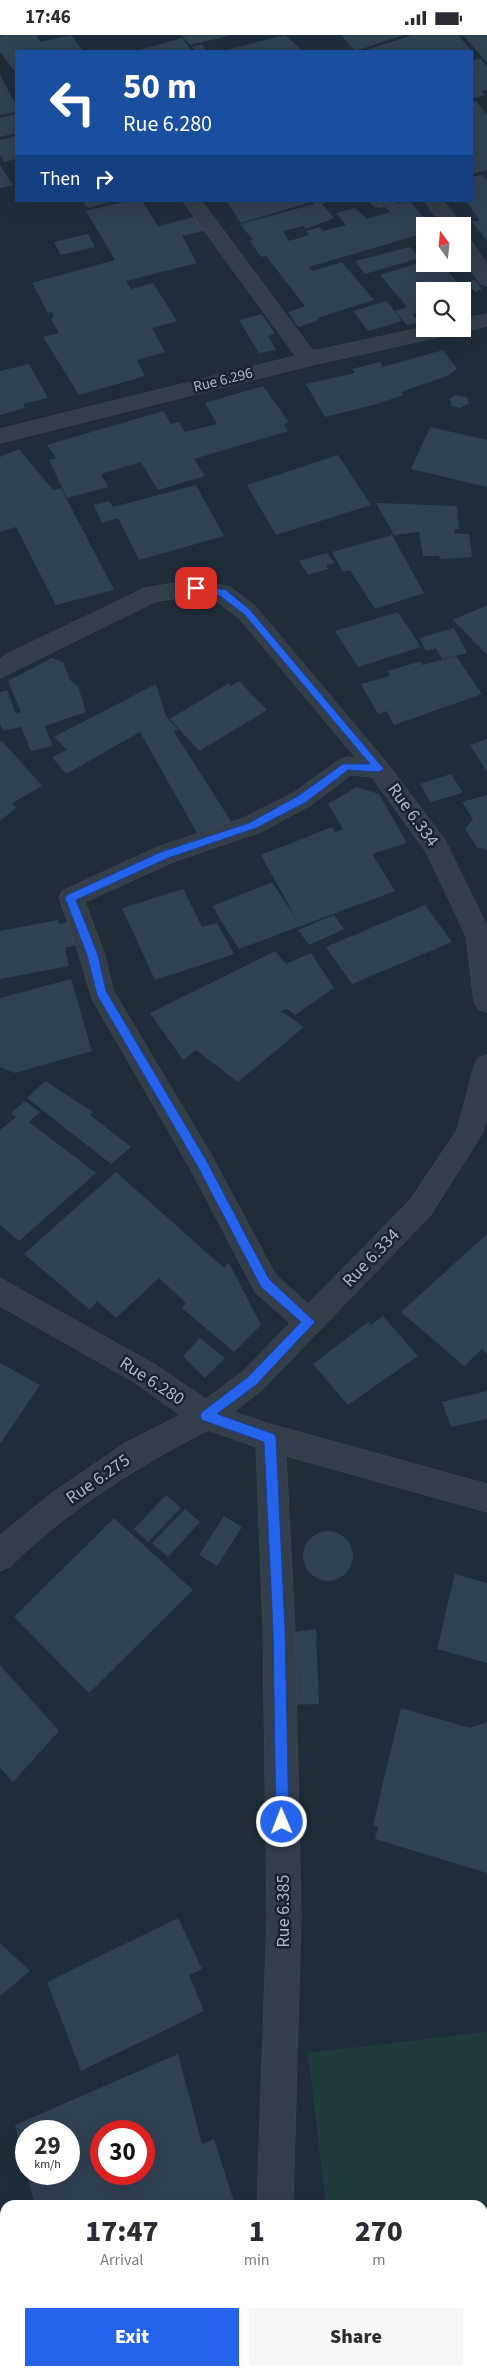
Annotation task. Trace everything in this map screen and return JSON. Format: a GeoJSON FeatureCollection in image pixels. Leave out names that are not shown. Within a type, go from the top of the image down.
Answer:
{"type":"FeatureCollection","features":[{"type":"Feature","properties":{"kind":"street"},"geometry":{"type":"LineString","coordinates":[[193,202],[308,359]]}},
{"type":"Feature","properties":{"kind":"street"},"geometry":{"type":"LineString","coordinates":[[435,202],[446,217]]}},
{"type":"Feature","properties":{"kind":"street"},"geometry":{"type":"LineString","coordinates":[[471,255],[487,280]]}},
{"type":"Feature","properties":{"kind":"street"},"geometry":{"type":"LineString","coordinates":[[471,323],[487,320]]}},
{"type":"Feature","properties":{"kind":"street","name":"Rue 6.296"},"geometry":{"type":"LineString","coordinates":[[0,436],[308,359],[416,336]]}},
{"type":"Feature","properties":{"kind":"street","name":"Rue 6.334"},"geometry":{"type":"LineString","coordinates":[[0,670],[15,659],[153,594],[196,588],[222,593],[247,612],[379,769],[436,847],[478,936],[487,1002]]}},
{"type":"Feature","properties":{"kind":"street"},"geometry":{"type":"LineString","coordinates":[[309,1322],[265,1283],[202,1164],[101,992],[92,955],[71,898],[164,855],[252,825],[302,799],[347,767],[379,769]]}},
{"type":"Feature","properties":{"kind":"street","name":"Rue 6.334"},"geometry":{"type":"LineString","coordinates":[[206,1416],[252,1381],[420,1208],[469,1134],[487,1066]]}},
{"type":"Feature","properties":{"kind":"street","name":"Rue 6.280"},"geometry":{"type":"LineString","coordinates":[[0,1291],[144,1373],[206,1416],[270,1438],[487,1498]]}},
{"type":"Feature","properties":{"kind":"street","name":"Rue 6.275"},"geometry":{"type":"LineString","coordinates":[[0,1556],[63,1503],[134,1453],[206,1416]]}},
{"type":"Feature","properties":{"kind":"street","name":"Rue 6.385"},"geometry":{"type":"LineString","coordinates":[[270,1438],[279,1630],[284,1917],[275,2200]]}},
{"type":"Feature","properties":{"kind":"green space"},"geometry":{"type":"Polygon","coordinates":[[[487,2032],[487,2200],[325,2200],[308,2053],[487,2032]]]}},
{"type":"Feature","properties":{"kind":"building"},"geometry":{"type":"Polygon","coordinates":[[[36,35],[40,42],[71,35],[82,50],[15,50],[15,72],[0,52],[0,36],[36,35]]]}},
{"type":"Feature","properties":{"kind":"building"},"geometry":{"type":"Polygon","coordinates":[[[181,35],[228,35],[228,36],[190,45],[181,35]]]}},
{"type":"Feature","properties":{"kind":"building"},"geometry":{"type":"Polygon","coordinates":[[[285,35],[302,50],[227,50],[285,35]]]}},
{"type":"Feature","properties":{"kind":"building"},"geometry":{"type":"Polygon","coordinates":[[[341,35],[404,35],[358,50],[354,50],[341,35]]]}},
{"type":"Feature","properties":{"kind":"building"},"geometry":{"type":"Polygon","coordinates":[[[413,35],[458,35],[471,50],[366,50],[413,35]]]}},
{"type":"Feature","properties":{"kind":"building"},"geometry":{"type":"Polygon","coordinates":[[[460,35],[487,35],[487,63],[465,37],[460,35]]]}},
{"type":"Feature","properties":{"kind":"building"},"geometry":{"type":"Polygon","coordinates":[[[182,38],[191,50],[140,50],[182,38]]]}},
{"type":"Feature","properties":{"kind":"building"},"geometry":{"type":"Polygon","coordinates":[[[202,44],[205,50],[194,50],[192,47],[202,44]]]}},
{"type":"Feature","properties":{"kind":"building"},"geometry":{"type":"Polygon","coordinates":[[[480,58],[487,66],[487,90],[482,91],[485,95],[473,98],[473,60],[480,58]]]}},
{"type":"Feature","properties":{"kind":"building"},"geometry":{"type":"Polygon","coordinates":[[[0,75],[15,103],[15,112],[0,115],[0,75]]]}},
{"type":"Feature","properties":{"kind":"building"},"geometry":{"type":"Polygon","coordinates":[[[476,101],[487,115],[487,170],[473,174],[473,102],[476,101]]]}},
{"type":"Feature","properties":{"kind":"building"},"geometry":{"type":"Polygon","coordinates":[[[15,114],[15,133],[0,137],[0,118],[15,114]]]}},
{"type":"Feature","properties":{"kind":"building"},"geometry":{"type":"Polygon","coordinates":[[[15,136],[15,159],[4,162],[0,155],[0,140],[15,136]]]}},
{"type":"Feature","properties":{"kind":"building"},"geometry":{"type":"Polygon","coordinates":[[[0,165],[13,185],[0,188],[0,165]]]}},
{"type":"Feature","properties":{"kind":"building"},"geometry":{"type":"Polygon","coordinates":[[[483,175],[487,181],[487,241],[472,222],[479,220],[467,202],[473,202],[473,177],[483,175]]]}},
{"type":"Feature","properties":{"kind":"building"},"geometry":{"type":"Polygon","coordinates":[[[84,202],[109,202],[88,208],[84,202]]]}},
{"type":"Feature","properties":{"kind":"building"},"geometry":{"type":"Polygon","coordinates":[[[124,202],[143,202],[158,226],[198,216],[207,230],[182,236],[197,263],[126,281],[131,289],[153,283],[177,321],[152,328],[165,352],[137,360],[145,376],[79,395],[43,337],[59,333],[51,319],[54,317],[52,312],[48,313],[32,283],[115,260],[86,211],[124,202]]]}},
{"type":"Feature","properties":{"kind":"building"},"geometry":{"type":"Polygon","coordinates":[[[227,202],[311,202],[241,223],[227,202]]]}},
{"type":"Feature","properties":{"kind":"building"},"geometry":{"type":"Polygon","coordinates":[[[313,202],[328,202],[322,204],[334,218],[306,229],[304,226],[283,231],[289,241],[309,235],[306,231],[320,227],[323,231],[346,225],[336,213],[355,208],[367,219],[390,212],[385,207],[379,208],[369,202],[399,202],[394,204],[411,202],[423,217],[416,217],[416,236],[309,267],[312,271],[342,262],[374,300],[317,318],[319,320],[298,327],[288,312],[305,306],[266,256],[261,257],[250,241],[253,240],[240,224],[314,204],[313,202]]]}},
{"type":"Feature","properties":{"kind":"building"},"geometry":{"type":"Polygon","coordinates":[[[88,234],[95,247],[61,255],[54,242],[88,234]]]}},
{"type":"Feature","properties":{"kind":"building"},"geometry":{"type":"Polygon","coordinates":[[[410,247],[416,254],[416,259],[365,274],[355,261],[410,247]]]}},
{"type":"Feature","properties":{"kind":"building"},"geometry":{"type":"Polygon","coordinates":[[[416,264],[416,273],[450,273],[457,282],[416,282],[416,313],[412,314],[416,319],[416,323],[407,325],[395,311],[407,307],[380,275],[416,264]]]}},
{"type":"Feature","properties":{"kind":"building"},"geometry":{"type":"Polygon","coordinates":[[[475,280],[482,289],[475,292],[471,288],[471,282],[466,282],[475,280]]]}},
{"type":"Feature","properties":{"kind":"building"},"geometry":{"type":"Polygon","coordinates":[[[387,301],[402,321],[368,331],[353,311],[387,301]]]}},
{"type":"Feature","properties":{"kind":"building"},"geometry":{"type":"Polygon","coordinates":[[[262,314],[275,334],[268,336],[276,350],[259,353],[239,320],[262,314]]]}},
{"type":"Feature","properties":{"kind":"building"},"geometry":{"type":"Polygon","coordinates":[[[443,350],[457,369],[449,375],[401,392],[403,395],[377,404],[325,417],[306,384],[355,373],[352,369],[380,362],[383,367],[443,350]]]}},
{"type":"Feature","properties":{"kind":"building"},"geometry":{"type":"Polygon","coordinates":[[[29,364],[48,398],[23,404],[25,408],[0,415],[0,371],[29,364]]]}},
{"type":"Feature","properties":{"kind":"building"},"geometry":{"type":"Polygon","coordinates":[[[263,386],[289,422],[284,424],[288,431],[194,459],[205,476],[158,490],[141,462],[101,474],[108,487],[67,498],[49,460],[56,458],[47,445],[163,411],[171,424],[179,422],[185,432],[217,424],[205,403],[263,386]]]}},
{"type":"Feature","properties":{"kind":"building"},"geometry":{"type":"Polygon","coordinates":[[[455,395],[467,397],[469,403],[460,408],[452,406],[449,399],[455,395]]]}},
{"type":"Feature","properties":{"kind":"building"},"geometry":{"type":"Polygon","coordinates":[[[430,427],[487,440],[487,487],[411,469],[430,427]]]}},
{"type":"Feature","properties":{"kind":"building"},"geometry":{"type":"Polygon","coordinates":[[[19,449],[53,490],[61,488],[114,590],[56,605],[16,527],[0,532],[0,457],[19,449]]]}},
{"type":"Feature","properties":{"kind":"building"},"geometry":{"type":"Polygon","coordinates":[[[338,455],[371,505],[276,535],[247,485],[338,455]]]}},
{"type":"Feature","properties":{"kind":"building"},"geometry":{"type":"Polygon","coordinates":[[[196,485],[224,536],[139,560],[118,518],[102,523],[94,505],[109,501],[113,507],[196,485]]]}},
{"type":"Feature","properties":{"kind":"building"},"geometry":{"type":"Polygon","coordinates":[[[376,503],[457,506],[459,529],[455,529],[454,533],[469,534],[472,557],[440,559],[439,556],[423,556],[419,532],[394,535],[376,503]]]}},
{"type":"Feature","properties":{"kind":"building"},"geometry":{"type":"Polygon","coordinates":[[[392,535],[424,593],[375,609],[350,570],[343,572],[332,552],[392,535]]]}},
{"type":"Feature","properties":{"kind":"building"},"geometry":{"type":"Polygon","coordinates":[[[327,553],[334,563],[326,565],[328,569],[308,575],[299,561],[327,553]]]}},
{"type":"Feature","properties":{"kind":"building"},"geometry":{"type":"Polygon","coordinates":[[[487,605],[487,655],[453,620],[487,605]]]}},
{"type":"Feature","properties":{"kind":"building"},"geometry":{"type":"Polygon","coordinates":[[[398,612],[421,647],[358,667],[335,631],[398,612]]]}},
{"type":"Feature","properties":{"kind":"building"},"geometry":{"type":"Polygon","coordinates":[[[454,628],[467,653],[442,659],[436,648],[426,651],[419,638],[454,628]]]}},
{"type":"Feature","properties":{"kind":"building"},"geometry":{"type":"Polygon","coordinates":[[[456,656],[482,694],[394,725],[387,711],[378,714],[361,684],[390,676],[388,671],[421,661],[422,665],[456,656]]]}},
{"type":"Feature","properties":{"kind":"building"},"geometry":{"type":"Polygon","coordinates":[[[52,658],[63,662],[70,680],[78,686],[86,712],[45,726],[53,746],[31,751],[21,727],[3,731],[0,724],[0,692],[7,690],[16,714],[21,712],[8,681],[52,658]]]}},
{"type":"Feature","properties":{"kind":"building"},"geometry":{"type":"Polygon","coordinates":[[[239,681],[267,710],[199,751],[170,719],[229,683],[231,686],[239,681]]]}},
{"type":"Feature","properties":{"kind":"building"},"geometry":{"type":"Polygon","coordinates":[[[156,684],[166,716],[178,730],[174,732],[236,829],[202,842],[140,732],[66,774],[52,757],[67,750],[54,737],[156,684]]]}},
{"type":"Feature","properties":{"kind":"building"},"geometry":{"type":"Polygon","coordinates":[[[487,739],[487,772],[470,745],[487,739]]]}},
{"type":"Feature","properties":{"kind":"building"},"geometry":{"type":"Polygon","coordinates":[[[2,741],[42,786],[12,803],[16,808],[0,821],[0,742],[2,741]]]}},
{"type":"Feature","properties":{"kind":"building"},"geometry":{"type":"Polygon","coordinates":[[[451,774],[463,793],[430,802],[420,784],[451,774]]]}},
{"type":"Feature","properties":{"kind":"building"},"geometry":{"type":"Polygon","coordinates":[[[357,787],[379,794],[407,843],[372,854],[395,891],[239,949],[212,906],[272,882],[297,920],[261,855],[332,827],[335,832],[343,829],[328,804],[357,787]]]}},
{"type":"Feature","properties":{"kind":"building"},"geometry":{"type":"Polygon","coordinates":[[[487,795],[487,850],[477,847],[465,829],[473,819],[462,802],[487,795]]]}},
{"type":"Feature","properties":{"kind":"building"},"geometry":{"type":"Polygon","coordinates":[[[183,889],[202,927],[217,923],[234,954],[155,980],[122,908],[183,889]]]}},
{"type":"Feature","properties":{"kind":"building"},"geometry":{"type":"Polygon","coordinates":[[[425,905],[452,942],[352,984],[326,947],[425,905]]]}},
{"type":"Feature","properties":{"kind":"building"},"geometry":{"type":"Polygon","coordinates":[[[334,915],[344,929],[309,945],[298,930],[334,915]]]}},
{"type":"Feature","properties":{"kind":"building"},"geometry":{"type":"Polygon","coordinates":[[[58,920],[59,924],[70,922],[76,945],[65,948],[69,966],[0,979],[0,931],[58,920]]]}},
{"type":"Feature","properties":{"kind":"building"},"geometry":{"type":"Polygon","coordinates":[[[275,951],[286,964],[311,953],[334,988],[295,1015],[287,1009],[281,1011],[304,1027],[238,1082],[196,1050],[183,1060],[150,1013],[275,951]]]}},
{"type":"Feature","properties":{"kind":"building"},"geometry":{"type":"Polygon","coordinates":[[[71,979],[92,1051],[15,1073],[0,1067],[0,998],[71,979]]]}},
{"type":"Feature","properties":{"kind":"building"},"geometry":{"type":"Polygon","coordinates":[[[45,1081],[93,1112],[90,1115],[131,1147],[111,1164],[27,1098],[45,1081]]]}},
{"type":"Feature","properties":{"kind":"building"},"geometry":{"type":"Polygon","coordinates":[[[25,1101],[40,1112],[29,1122],[96,1173],[19,1241],[0,1225],[0,1130],[16,1117],[11,1113],[25,1101]]]}},
{"type":"Feature","properties":{"kind":"building"},"geometry":{"type":"Polygon","coordinates":[[[116,1172],[224,1268],[229,1263],[261,1325],[234,1352],[182,1308],[186,1303],[159,1278],[116,1318],[97,1301],[90,1310],[24,1254],[116,1172]]]}},
{"type":"Feature","properties":{"kind":"building"},"geometry":{"type":"Polygon","coordinates":[[[487,1234],[487,1354],[482,1349],[464,1366],[401,1312],[487,1234]]]}},
{"type":"Feature","properties":{"kind":"building"},"geometry":{"type":"Polygon","coordinates":[[[383,1316],[418,1356],[348,1405],[313,1364],[368,1322],[371,1325],[383,1316]]]}},
{"type":"Feature","properties":{"kind":"building"},"geometry":{"type":"Polygon","coordinates":[[[200,1338],[225,1358],[205,1378],[183,1356],[200,1338]]]}},
{"type":"Feature","properties":{"kind":"building"},"geometry":{"type":"Polygon","coordinates":[[[0,1363],[40,1385],[0,1444],[0,1363]]]}},
{"type":"Feature","properties":{"kind":"building"},"geometry":{"type":"Polygon","coordinates":[[[487,1391],[487,1419],[451,1427],[442,1402],[487,1391]]]}},
{"type":"Feature","properties":{"kind":"building"},"geometry":{"type":"Polygon","coordinates":[[[166,1495],[181,1508],[148,1542],[134,1529],[166,1495]]]}},
{"type":"Feature","properties":{"kind":"building"},"geometry":{"type":"Polygon","coordinates":[[[185,1509],[200,1522],[168,1557],[152,1543],[185,1509]]]}},
{"type":"Feature","properties":{"kind":"building"},"geometry":{"type":"Polygon","coordinates":[[[224,1516],[242,1527],[217,1566],[199,1555],[224,1516]]]}},
{"type":"Feature","properties":{"kind":"building"},"geometry":{"type":"Polygon","coordinates":[[[114,1518],[193,1590],[89,1693],[14,1617],[114,1518]]]}},
{"type":"Feature","properties":{"kind":"building"},"geometry":{"type":"Polygon","coordinates":[[[323,1531],[333,1531],[346,1538],[353,1551],[353,1561],[346,1574],[333,1581],[323,1581],[314,1577],[307,1570],[303,1561],[303,1551],[307,1542],[314,1535],[323,1531]]]}},
{"type":"Feature","properties":{"kind":"building"},"geometry":{"type":"Polygon","coordinates":[[[455,1574],[487,1583],[487,1663],[437,1649],[455,1574]]]}},
{"type":"Feature","properties":{"kind":"building"},"geometry":{"type":"Polygon","coordinates":[[[316,1629],[319,1704],[286,1705],[287,1633],[316,1629]]]}},
{"type":"Feature","properties":{"kind":"building"},"geometry":{"type":"Polygon","coordinates":[[[0,1665],[59,1731],[13,1782],[0,1768],[0,1665]]]}},
{"type":"Feature","properties":{"kind":"building"},"geometry":{"type":"Polygon","coordinates":[[[401,1708],[470,1728],[487,1722],[487,1873],[375,1839],[378,1827],[373,1825],[401,1708]]]}},
{"type":"Feature","properties":{"kind":"building"},"geometry":{"type":"Polygon","coordinates":[[[178,1918],[202,1969],[189,1975],[204,2011],[81,2071],[47,1982],[178,1918]]]}},
{"type":"Feature","properties":{"kind":"building"},"geometry":{"type":"Polygon","coordinates":[[[0,1943],[30,1971],[0,1996],[0,1943]]]}},
{"type":"Feature","properties":{"kind":"building"},"geometry":{"type":"Polygon","coordinates":[[[178,2054],[202,2144],[214,2139],[233,2200],[34,2200],[30,2185],[80,2185],[80,2120],[26,2120],[178,2054]]]}},
{"type":"Feature","properties":{"kind":"route"},"geometry":{"type":"LineString","coordinates":[[196,588],[222,593],[247,612],[379,769],[347,767],[302,799],[252,825],[164,855],[71,898],[92,955],[101,992],[202,1164],[265,1283],[309,1322],[252,1381],[206,1416],[270,1438],[279,1630],[282,1822]]}}]}
